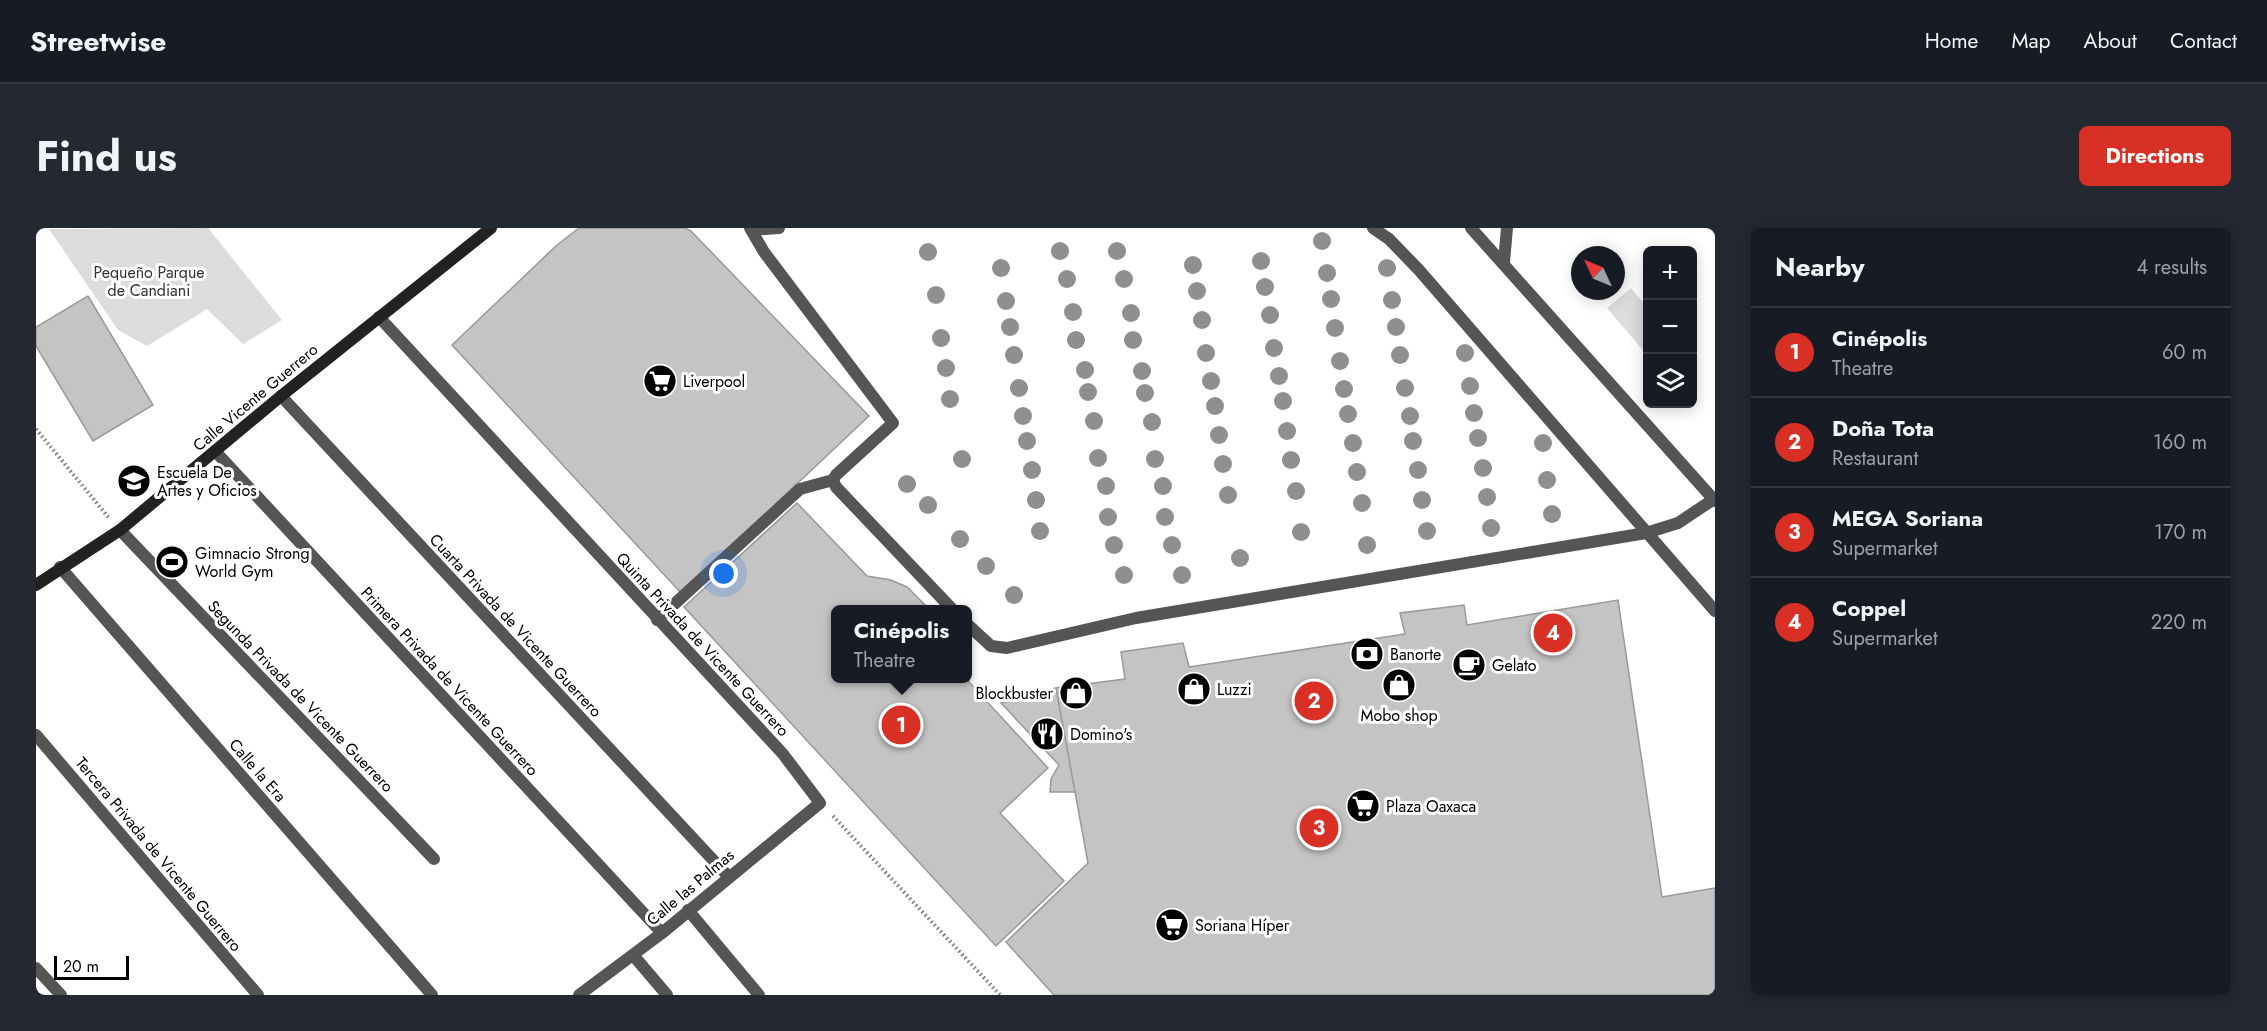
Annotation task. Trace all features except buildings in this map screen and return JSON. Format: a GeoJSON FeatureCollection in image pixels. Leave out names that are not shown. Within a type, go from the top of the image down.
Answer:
{"type":"FeatureCollection","features":[{"type":"Feature","properties":{"kind":"street","name":"Calle Vicente Guerrero"},"geometry":{"type":"LineString","coordinates":[[36,585],[60,567],[120,530],[280,396],[491,228]]}},
{"type":"Feature","properties":{"kind":"street"},"geometry":{"type":"LineString","coordinates":[[657,620],[800,489],[833,480],[893,423],[771,262],[751,229],[779,228]]}},
{"type":"Feature","properties":{"kind":"street"},"geometry":{"type":"LineString","coordinates":[[1373,228],[1389,238],[1419,270],[1715,610]]}},
{"type":"Feature","properties":{"kind":"street"},"geometry":{"type":"LineString","coordinates":[[972,629],[991,646],[1006,648],[1136,618],[1646,533],[1678,524],[1714,500],[1504,262],[1471,228]]}},
{"type":"Feature","properties":{"kind":"street"},"geometry":{"type":"LineString","coordinates":[[1504,262],[1507,228]]}},
{"type":"Feature","properties":{"kind":"street","name":"Quinta Privada de Vicente Guerrero"},"geometry":{"type":"LineString","coordinates":[[379,317],[783,754],[820,803]]}},
{"type":"Feature","properties":{"kind":"street","name":"Cuarta Privada de Vicente Guerrero"},"geometry":{"type":"LineString","coordinates":[[280,396],[728,876]]}},
{"type":"Feature","properties":{"kind":"street","name":"Primera Privada de Vicente Guerrero"},"geometry":{"type":"LineString","coordinates":[[215,451],[662,933]]}},
{"type":"Feature","properties":{"kind":"street"},"geometry":{"type":"LineString","coordinates":[[833,480],[836,487],[949,605]]}},
{"type":"Feature","properties":{"kind":"street","name":"Segunda Privada de Vicente Guerrero"},"geometry":{"type":"LineString","coordinates":[[120,530],[434,859]]}},
{"type":"Feature","properties":{"kind":"street","name":"Calle la Era"},"geometry":{"type":"LineString","coordinates":[[60,567],[432,995]]}},
{"type":"Feature","properties":{"kind":"street","name":"Tercera Privada de Vicente Guerrero"},"geometry":{"type":"LineString","coordinates":[[36,735],[258,995]]}},
{"type":"Feature","properties":{"kind":"street","name":"Calle las Palmas"},"geometry":{"type":"LineString","coordinates":[[579,995],[662,933],[728,876],[820,803]]}},
{"type":"Feature","properties":{"kind":"street"},"geometry":{"type":"LineString","coordinates":[[688,910],[759,995]]}},
{"type":"Feature","properties":{"kind":"street"},"geometry":{"type":"LineString","coordinates":[[633,955],[667,995]]}},
{"type":"Feature","properties":{"kind":"street"},"geometry":{"type":"LineString","coordinates":[[36,968],[61,995]]}},
{"type":"Feature","properties":{"kind":"path"},"geometry":{"type":"LineString","coordinates":[[36,429],[120,530]]}},
{"type":"Feature","properties":{"kind":"path"},"geometry":{"type":"LineString","coordinates":[[820,803],[1000,995]]}},
{"type":"Feature","properties":{"kind":"green space","name":"Pequeño Parque de Candiani"},"geometry":{"type":"Polygon","coordinates":[[[208,228],[282,320],[243,344],[207,309],[147,346],[118,330],[49,229],[208,228]]]}},
{"type":"Feature","properties":{"kind":"green space"},"geometry":{"type":"Polygon","coordinates":[[[1631,288],[1643,302],[1643,350],[1607,308],[1617,300],[1625,300],[1625,293],[1631,288]]]}},
{"type":"Feature","properties":{"kind":"place","name":"Liverpool"},"geometry":{"type":"Point","coordinates":[660,381]}},
{"type":"Feature","properties":{"kind":"place","name":"Escuela De Artes y Oficios"},"geometry":{"type":"Point","coordinates":[134,481]}},
{"type":"Feature","properties":{"kind":"place","name":"Gimnacio Strong World Gym"},"geometry":{"type":"Point","coordinates":[172,562]}},
{"type":"Feature","properties":{"kind":"place","name":"Coppel"},"geometry":{"type":"Point","coordinates":[1553,633]}},
{"type":"Feature","properties":{"kind":"place","name":"Banorte"},"geometry":{"type":"Point","coordinates":[1367,654]}},
{"type":"Feature","properties":{"kind":"place","name":"Gelato"},"geometry":{"type":"Point","coordinates":[1469,665]}},
{"type":"Feature","properties":{"kind":"place","name":"Mobo shop"},"geometry":{"type":"Point","coordinates":[1399,685]}},
{"type":"Feature","properties":{"kind":"place","name":"Luzzi"},"geometry":{"type":"Point","coordinates":[1194,689]}},
{"type":"Feature","properties":{"kind":"place","name":"Blockbuster"},"geometry":{"type":"Point","coordinates":[1076,693]}},
{"type":"Feature","properties":{"kind":"place","name":"Doña Tota"},"geometry":{"type":"Point","coordinates":[1314,701]}},
{"type":"Feature","properties":{"kind":"place","name":"Cinépolis"},"geometry":{"type":"Point","coordinates":[901,725]}},
{"type":"Feature","properties":{"kind":"place","name":"Domino's"},"geometry":{"type":"Point","coordinates":[1047,734]}},
{"type":"Feature","properties":{"kind":"place","name":"Plaza Oaxaca"},"geometry":{"type":"Point","coordinates":[1363,806]}},
{"type":"Feature","properties":{"kind":"place","name":"MEGA Soriana"},"geometry":{"type":"Point","coordinates":[1319,828]}},
{"type":"Feature","properties":{"kind":"place","name":"Soriana Híper"},"geometry":{"type":"Point","coordinates":[1172,925]}}]}
